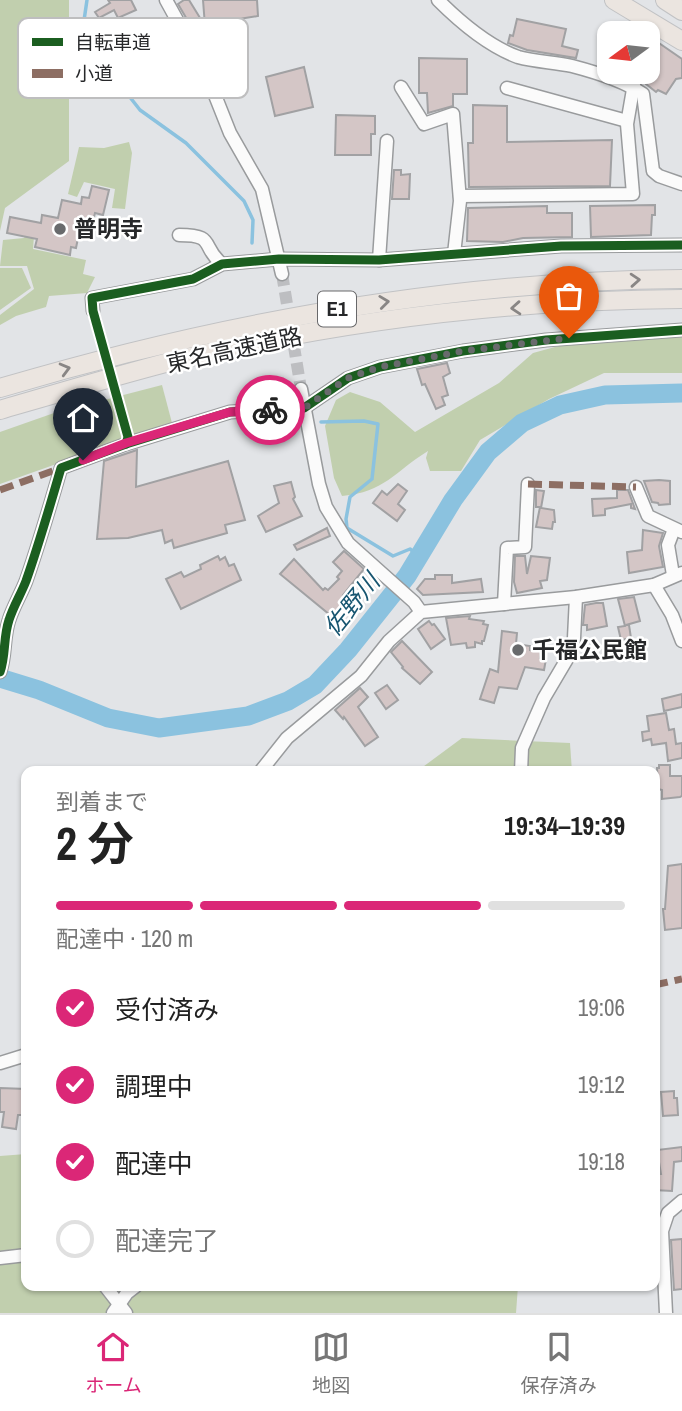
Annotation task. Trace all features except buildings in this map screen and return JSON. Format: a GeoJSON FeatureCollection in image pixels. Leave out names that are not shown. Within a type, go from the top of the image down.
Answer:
{"type":"FeatureCollection","features":[{"type":"Feature","properties":{"kind":"highway"},"geometry":{"type":"LineString","coordinates":[[614,0],[637,21]]}},
{"type":"Feature","properties":{"kind":"highway"},"geometry":{"type":"LineString","coordinates":[[635,0],[682,31]]}},
{"type":"Feature","properties":{"kind":"highway"},"geometry":{"type":"LineString","coordinates":[[665,0],[682,11]]}},
{"type":"Feature","properties":{"kind":"highway"},"geometry":{"type":"LineString","coordinates":[[660,33],[682,41]]}},
{"type":"Feature","properties":{"kind":"highway","name":"東名高速道路"},"geometry":{"type":"LineString","coordinates":[[0,388],[165,344],[267,321],[363,305],[486,289],[682,279]]}},
{"type":"Feature","properties":{"kind":"highway","name":"東名高速道路"},"geometry":{"type":"LineString","coordinates":[[0,410],[174,361],[299,335],[387,321],[496,309],[637,299],[682,299]]}},
{"type":"Feature","properties":{"kind":"street"},"geometry":{"type":"LineString","coordinates":[[166,0],[176,18]]}},
{"type":"Feature","properties":{"kind":"street"},"geometry":{"type":"LineString","coordinates":[[438,0],[465,25],[507,52],[521,58],[573,66],[633,87],[643,94],[653,171],[659,176],[682,184]]}},
{"type":"Feature","properties":{"kind":"street"},"geometry":{"type":"LineString","coordinates":[[460,196],[633,194],[627,121],[634,84]]}},
{"type":"Feature","properties":{"kind":"street"},"geometry":{"type":"LineString","coordinates":[[401,87],[424,124],[453,114],[460,196],[454,254]]}},
{"type":"Feature","properties":{"kind":"street"},"geometry":{"type":"LineString","coordinates":[[507,88],[627,121]]}},
{"type":"Feature","properties":{"kind":"street"},"geometry":{"type":"LineString","coordinates":[[217,98],[230,133],[262,189],[282,274]]}},
{"type":"Feature","properties":{"kind":"street"},"geometry":{"type":"LineString","coordinates":[[379,260],[387,141]]}},
{"type":"Feature","properties":{"kind":"street"},"geometry":{"type":"LineString","coordinates":[[179,235],[198,235],[203,238],[222,264]]}},
{"type":"Feature","properties":{"kind":"street"},"geometry":{"type":"LineString","coordinates":[[93,311],[92,299],[193,279],[222,264],[279,259],[379,260],[561,246],[682,245]]}},
{"type":"Feature","properties":{"kind":"street"},"geometry":{"type":"LineString","coordinates":[[2,668],[5,652],[3,642],[9,617],[22,592],[33,561],[61,468],[127,440],[230,412],[304,408],[348,378],[380,367],[463,351],[534,342],[682,330]]}},
{"type":"Feature","properties":{"kind":"street"},"geometry":{"type":"LineString","coordinates":[[301,389],[326,507],[348,543],[417,607],[504,604],[576,597],[654,585],[679,573],[668,545],[678,531],[648,516],[636,487]]}},
{"type":"Feature","properties":{"kind":"street"},"geometry":{"type":"LineString","coordinates":[[504,604],[507,548],[525,547],[528,484]]}},
{"type":"Feature","properties":{"kind":"street"},"geometry":{"type":"LineString","coordinates":[[654,585],[672,615],[682,641]]}},
{"type":"Feature","properties":{"kind":"street"},"geometry":{"type":"LineString","coordinates":[[521,766],[522,748],[544,698],[570,654],[574,638],[576,597]]}},
{"type":"Feature","properties":{"kind":"street"},"geometry":{"type":"LineString","coordinates":[[265,766],[287,738],[361,676],[417,607]]}},
{"type":"Feature","properties":{"kind":"street"},"geometry":{"type":"LineString","coordinates":[[0,1063],[21,1057]]}},
{"type":"Feature","properties":{"kind":"street"},"geometry":{"type":"LineString","coordinates":[[666,1313],[663,1231],[668,1213],[682,1200]]}},
{"type":"Feature","properties":{"kind":"street"},"geometry":{"type":"LineString","coordinates":[[0,1258],[21,1256]]}},
{"type":"Feature","properties":{"kind":"street"},"geometry":{"type":"LineString","coordinates":[[108,1291],[120,1310]]}},
{"type":"Feature","properties":{"kind":"street"},"geometry":{"type":"LineString","coordinates":[[120,1310],[130,1291]]}},
{"type":"Feature","properties":{"kind":"green space"},"geometry":{"type":"Polygon","coordinates":[[[0,0],[69,0],[69,18],[18,18],[18,98],[69,98],[69,161],[5,208],[0,231],[0,0]]]}},
{"type":"Feature","properties":{"kind":"green space"},"geometry":{"type":"Polygon","coordinates":[[[129,142],[132,153],[125,209],[112,208],[115,189],[84,182],[77,197],[68,194],[79,147],[104,148],[129,142]]]}},
{"type":"Feature","properties":{"kind":"green space"},"geometry":{"type":"Polygon","coordinates":[[[26,235],[34,236],[33,249],[86,260],[83,274],[95,277],[87,293],[49,296],[46,307],[16,316],[0,325],[0,315],[34,289],[27,266],[0,266],[3,240],[24,238],[26,235]]]}},
{"type":"Feature","properties":{"kind":"green space"},"geometry":{"type":"Polygon","coordinates":[[[0,268],[22,268],[31,288],[0,310],[0,268]]]}},
{"type":"Feature","properties":{"kind":"green space"},"geometry":{"type":"Polygon","coordinates":[[[682,335],[682,373],[604,373],[549,399],[480,440],[461,471],[430,471],[426,458],[428,451],[379,486],[357,494],[342,496],[334,478],[325,426],[336,400],[350,392],[380,402],[415,432],[499,383],[533,353],[584,339],[682,335]]]}},
{"type":"Feature","properties":{"kind":"green space"},"geometry":{"type":"Polygon","coordinates":[[[162,385],[172,423],[0,484],[0,432],[54,413],[162,385]]]}},
{"type":"Feature","properties":{"kind":"green space"},"geometry":{"type":"Polygon","coordinates":[[[462,738],[570,743],[572,766],[424,766],[462,738]]]}},
{"type":"Feature","properties":{"kind":"green space"},"geometry":{"type":"Polygon","coordinates":[[[21,1154],[21,1291],[518,1291],[516,1313],[0,1313],[0,1156],[21,1154]]]}},
{"type":"Feature","properties":{"kind":"waterway"},"geometry":{"type":"LineString","coordinates":[[84,18],[87,0]]}},
{"type":"Feature","properties":{"kind":"waterway"},"geometry":{"type":"LineString","coordinates":[[131,98],[140,110],[186,143],[244,201],[253,220],[252,243]]}},
{"type":"Feature","properties":{"kind":"waterway","name":"佐野川"},"geometry":{"type":"LineString","coordinates":[[0,678],[39,690],[108,718],[159,728],[248,716],[288,701],[315,685],[348,650],[407,576],[453,500],[488,452],[522,423],[560,405],[605,395],[682,393]]}},
{"type":"Feature","properties":{"kind":"waterway"},"geometry":{"type":"LineString","coordinates":[[321,422],[364,421],[378,424],[372,479],[350,497],[347,528],[393,556],[410,549],[419,556]]}},
{"type":"Feature","properties":{"kind":"waterway"},"geometry":{"type":"LineString","coordinates":[[261,422],[265,428],[299,424]]}},
{"type":"Feature","properties":{"kind":"tunnel"},"geometry":{"type":"LineString","coordinates":[[282,274],[301,389]]}},
{"type":"Feature","properties":{"kind":"tunnel"},"geometry":{"type":"LineString","coordinates":[[93,311],[128,437]]}},
{"type":"Feature","properties":{"kind":"marked path"},"geometry":{"type":"LineString","coordinates":[[0,490],[61,468]]}},
{"type":"Feature","properties":{"kind":"marked path"},"geometry":{"type":"LineString","coordinates":[[528,484],[636,487]]}},
{"type":"Feature","properties":{"kind":"marked path"},"geometry":{"type":"LineString","coordinates":[[660,984],[682,979]]}},
{"type":"Feature","properties":{"kind":"cycle path"},"geometry":{"type":"LineString","coordinates":[[126,444],[128,437],[93,311],[92,298],[193,279],[222,264],[279,259],[379,260],[561,246],[682,245]]}},
{"type":"Feature","properties":{"kind":"cycle path"},"geometry":{"type":"LineString","coordinates":[[0,672],[9,620],[31,567],[61,468],[126,444],[230,412],[304,408],[348,378],[380,367],[463,351],[546,340],[682,330]]}},
{"type":"Feature","properties":{"kind":"way so far"},"geometry":{"type":"LineString","coordinates":[[270,410],[304,408],[348,378],[380,367],[463,351],[569,338]]}},
{"type":"Feature","properties":{"kind":"place","name":"普明寺"},"geometry":{"type":"Point","coordinates":[60,229]}},
{"type":"Feature","properties":{"kind":"place","name":"千福公民館"},"geometry":{"type":"Point","coordinates":[518,650]}},
{"type":"Feature","properties":{"kind":"route"},"geometry":{"type":"LineString","coordinates":[[83,460],[126,443],[230,412],[270,410]]}}]}
